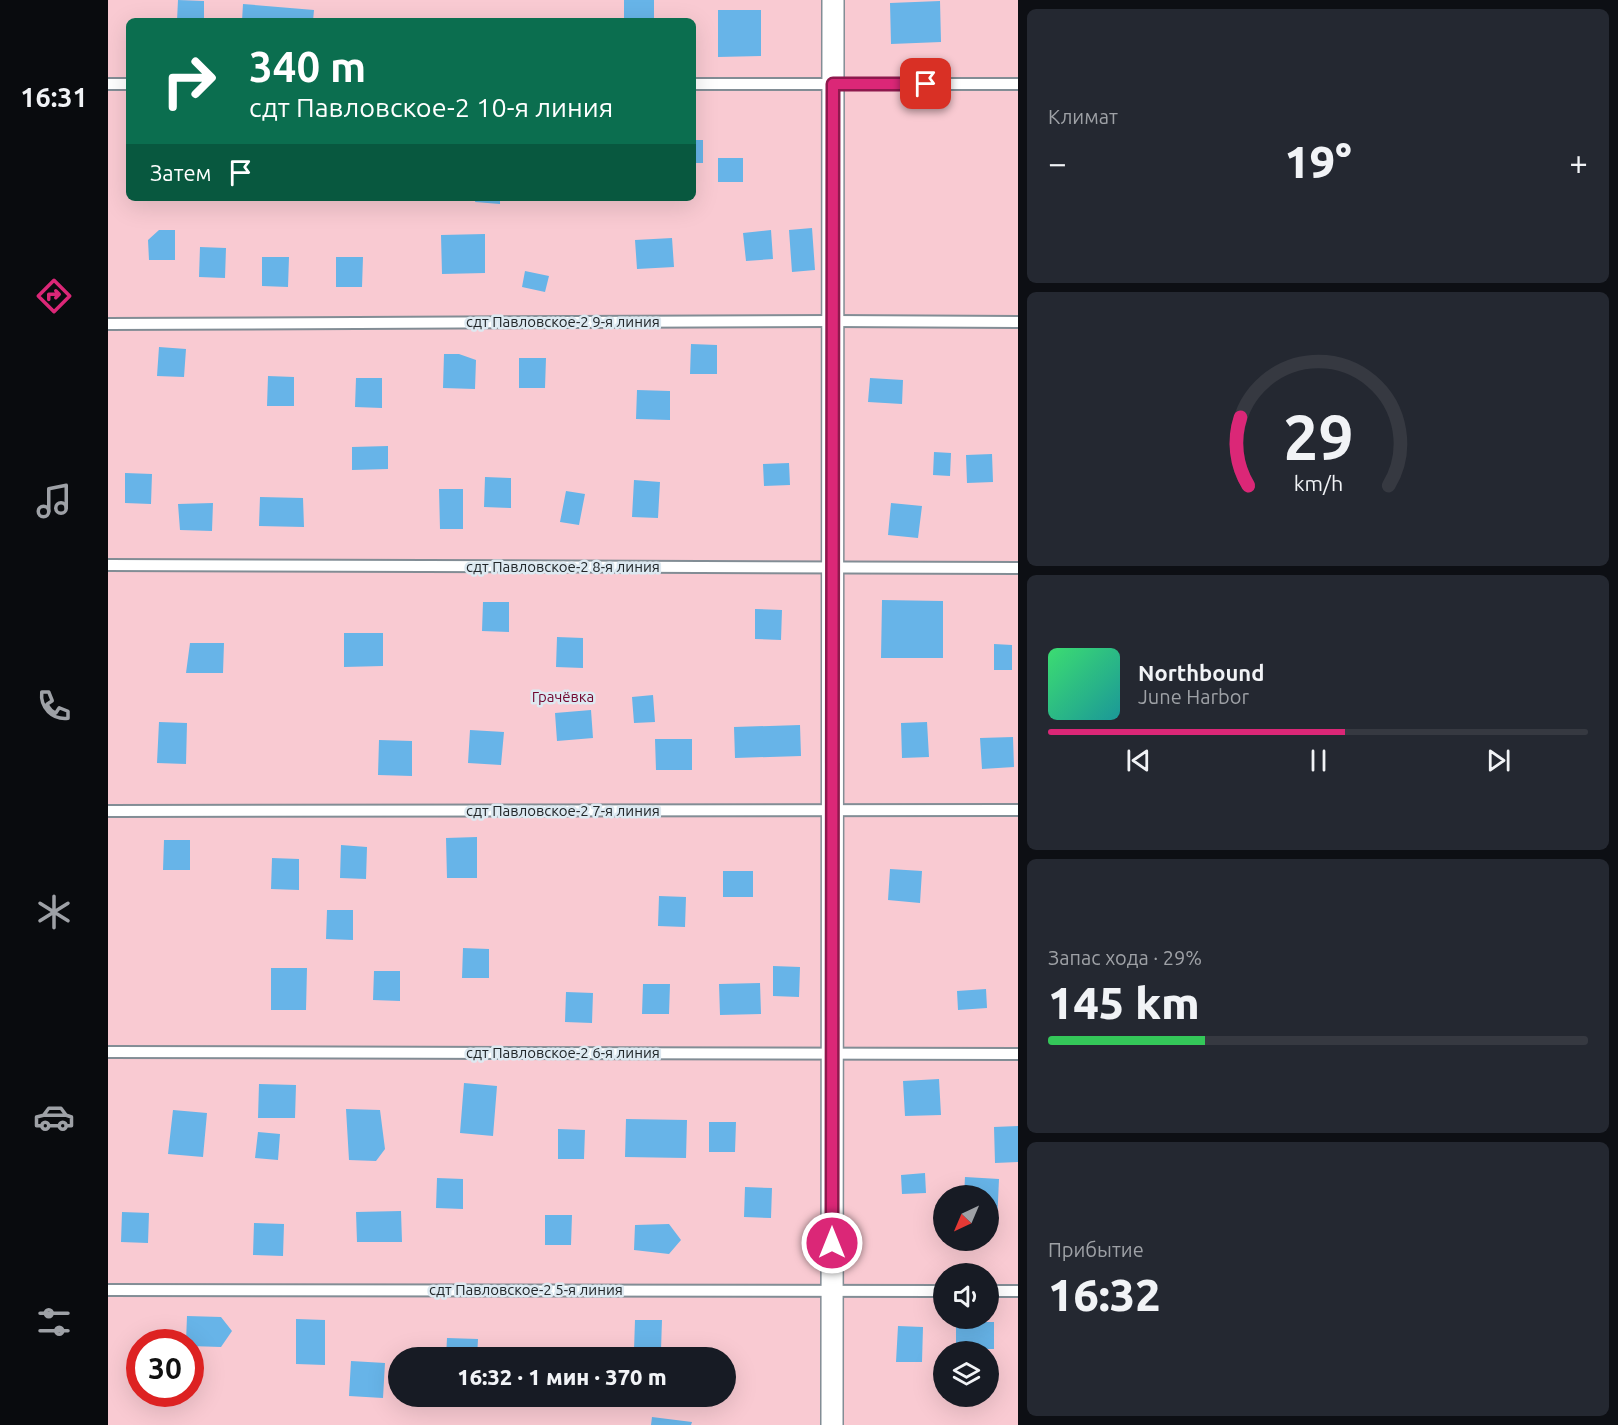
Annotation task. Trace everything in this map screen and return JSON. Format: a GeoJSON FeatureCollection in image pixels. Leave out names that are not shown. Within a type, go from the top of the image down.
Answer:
{"type":"FeatureCollection","features":[{"type":"Feature","properties":{"kind":"street"},"geometry":{"type":"LineString","coordinates":[[832,1425],[833,0]]}},
{"type":"Feature","properties":{"kind":"lane"},"geometry":{"type":"LineString","coordinates":[[108,84],[126,84]]}},
{"type":"Feature","properties":{"kind":"lane"},"geometry":{"type":"LineString","coordinates":[[696,84],[1018,84]]}},
{"type":"Feature","properties":{"kind":"lane","name":"сдт Павловское-2 9-я линия"},"geometry":{"type":"LineString","coordinates":[[108,324],[1018,322]]}},
{"type":"Feature","properties":{"kind":"lane","name":"сдт Павловское-2 8-я линия"},"geometry":{"type":"LineString","coordinates":[[108,565],[1018,568]]}},
{"type":"Feature","properties":{"kind":"lane","name":"сдт Павловское-2 7-я линия"},"geometry":{"type":"LineString","coordinates":[[108,811],[1018,810]]}},
{"type":"Feature","properties":{"kind":"lane","name":"сдт Павловское-2 6-я линия"},"geometry":{"type":"LineString","coordinates":[[108,1052],[1018,1054]]}},
{"type":"Feature","properties":{"kind":"lane","name":"сдт Павловское-2 5-я линия"},"geometry":{"type":"LineString","coordinates":[[108,1290],[933,1291]]}},
{"type":"Feature","properties":{"kind":"lane"},"geometry":{"type":"LineString","coordinates":[[999,1291],[1018,1291]]}},
{"type":"Feature","properties":{"kind":"green space","name":"Грачёвка"},"geometry":{"type":"Polygon","coordinates":[[[108,0],[1018,0],[1018,1425],[108,1425],[108,0]]]}},
{"type":"Feature","properties":{"kind":"building"},"geometry":{"type":"Polygon","coordinates":[[[178,0],[204,1],[204,18],[177,18],[178,0]]]}},
{"type":"Feature","properties":{"kind":"building"},"geometry":{"type":"Polygon","coordinates":[[[624,0],[654,0],[654,18],[624,18],[624,0]]]}},
{"type":"Feature","properties":{"kind":"building"},"geometry":{"type":"Polygon","coordinates":[[[940,1],[941,42],[891,44],[890,3],[940,1]]]}},
{"type":"Feature","properties":{"kind":"building"},"geometry":{"type":"Polygon","coordinates":[[[243,4],[314,10],[313,18],[242,18],[243,4]]]}},
{"type":"Feature","properties":{"kind":"building"},"geometry":{"type":"Polygon","coordinates":[[[718,10],[761,10],[761,56],[718,57],[718,10]]]}},
{"type":"Feature","properties":{"kind":"building"},"geometry":{"type":"Polygon","coordinates":[[[696,140],[703,140],[703,163],[696,163],[696,140]]]}},
{"type":"Feature","properties":{"kind":"building"},"geometry":{"type":"Polygon","coordinates":[[[718,158],[743,158],[743,182],[718,182],[718,158]]]}},
{"type":"Feature","properties":{"kind":"building"},"geometry":{"type":"Polygon","coordinates":[[[500,201],[500,204],[475,202],[500,201]]]}},
{"type":"Feature","properties":{"kind":"building"},"geometry":{"type":"Polygon","coordinates":[[[812,228],[815,270],[792,272],[789,230],[812,228]]]}},
{"type":"Feature","properties":{"kind":"building"},"geometry":{"type":"Polygon","coordinates":[[[159,230],[175,230],[175,260],[149,260],[148,240],[159,230]]]}},
{"type":"Feature","properties":{"kind":"building"},"geometry":{"type":"Polygon","coordinates":[[[771,230],[773,259],[746,261],[743,233],[771,230]]]}},
{"type":"Feature","properties":{"kind":"building"},"geometry":{"type":"Polygon","coordinates":[[[485,234],[485,273],[442,274],[441,235],[485,234]]]}},
{"type":"Feature","properties":{"kind":"building"},"geometry":{"type":"Polygon","coordinates":[[[672,238],[674,267],[637,269],[635,240],[672,238]]]}},
{"type":"Feature","properties":{"kind":"building"},"geometry":{"type":"Polygon","coordinates":[[[200,247],[226,248],[225,278],[199,277],[200,247]]]}},
{"type":"Feature","properties":{"kind":"building"},"geometry":{"type":"Polygon","coordinates":[[[262,257],[289,257],[288,287],[262,286],[262,257]]]}},
{"type":"Feature","properties":{"kind":"building"},"geometry":{"type":"Polygon","coordinates":[[[336,257],[363,257],[362,287],[336,287],[336,257]]]}},
{"type":"Feature","properties":{"kind":"building"},"geometry":{"type":"Polygon","coordinates":[[[525,271],[549,276],[545,292],[522,287],[525,271]]]}},
{"type":"Feature","properties":{"kind":"building"},"geometry":{"type":"Polygon","coordinates":[[[691,344],[717,345],[717,374],[690,374],[691,344]]]}},
{"type":"Feature","properties":{"kind":"building"},"geometry":{"type":"Polygon","coordinates":[[[159,347],[186,349],[184,377],[157,376],[159,347]]]}},
{"type":"Feature","properties":{"kind":"building"},"geometry":{"type":"Polygon","coordinates":[[[444,354],[459,354],[476,360],[475,389],[443,388],[444,354]]]}},
{"type":"Feature","properties":{"kind":"building"},"geometry":{"type":"Polygon","coordinates":[[[519,358],[546,358],[545,388],[519,388],[519,358]]]}},
{"type":"Feature","properties":{"kind":"building"},"geometry":{"type":"Polygon","coordinates":[[[268,376],[294,377],[294,406],[267,406],[268,376]]]}},
{"type":"Feature","properties":{"kind":"building"},"geometry":{"type":"Polygon","coordinates":[[[356,378],[382,378],[382,408],[355,407],[356,378]]]}},
{"type":"Feature","properties":{"kind":"building"},"geometry":{"type":"Polygon","coordinates":[[[870,378],[903,380],[902,404],[868,402],[870,378]]]}},
{"type":"Feature","properties":{"kind":"building"},"geometry":{"type":"Polygon","coordinates":[[[637,390],[670,391],[670,420],[636,419],[637,390]]]}},
{"type":"Feature","properties":{"kind":"building"},"geometry":{"type":"Polygon","coordinates":[[[388,446],[388,469],[352,470],[352,447],[388,446]]]}},
{"type":"Feature","properties":{"kind":"building"},"geometry":{"type":"Polygon","coordinates":[[[934,452],[951,453],[950,476],[933,475],[934,452]]]}},
{"type":"Feature","properties":{"kind":"building"},"geometry":{"type":"Polygon","coordinates":[[[992,454],[993,482],[967,483],[966,455],[992,454]]]}},
{"type":"Feature","properties":{"kind":"building"},"geometry":{"type":"Polygon","coordinates":[[[789,463],[790,485],[764,486],[763,464],[789,463]]]}},
{"type":"Feature","properties":{"kind":"building"},"geometry":{"type":"Polygon","coordinates":[[[125,473],[152,474],[151,504],[125,503],[125,473]]]}},
{"type":"Feature","properties":{"kind":"building"},"geometry":{"type":"Polygon","coordinates":[[[485,477],[511,478],[511,508],[484,507],[485,477]]]}},
{"type":"Feature","properties":{"kind":"building"},"geometry":{"type":"Polygon","coordinates":[[[634,480],[660,482],[658,518],[632,517],[634,480]]]}},
{"type":"Feature","properties":{"kind":"building"},"geometry":{"type":"Polygon","coordinates":[[[439,489],[463,489],[463,529],[440,529],[439,489]]]}},
{"type":"Feature","properties":{"kind":"building"},"geometry":{"type":"Polygon","coordinates":[[[566,491],[585,494],[579,525],[560,522],[566,491]]]}},
{"type":"Feature","properties":{"kind":"building"},"geometry":{"type":"Polygon","coordinates":[[[260,497],[303,498],[304,527],[259,526],[260,497]]]}},
{"type":"Feature","properties":{"kind":"building"},"geometry":{"type":"Polygon","coordinates":[[[213,503],[212,531],[180,530],[178,504],[213,503]]]}},
{"type":"Feature","properties":{"kind":"building"},"geometry":{"type":"Polygon","coordinates":[[[891,503],[922,506],[918,538],[888,535],[891,503]]]}},
{"type":"Feature","properties":{"kind":"building"},"geometry":{"type":"Polygon","coordinates":[[[882,600],[943,601],[943,658],[881,658],[882,600]]]}},
{"type":"Feature","properties":{"kind":"building"},"geometry":{"type":"Polygon","coordinates":[[[483,602],[509,602],[509,632],[482,631],[483,602]]]}},
{"type":"Feature","properties":{"kind":"building"},"geometry":{"type":"Polygon","coordinates":[[[755,609],[782,610],[781,640],[755,639],[755,609]]]}},
{"type":"Feature","properties":{"kind":"building"},"geometry":{"type":"Polygon","coordinates":[[[344,633],[383,633],[383,666],[344,667],[344,633]]]}},
{"type":"Feature","properties":{"kind":"building"},"geometry":{"type":"Polygon","coordinates":[[[557,637],[583,638],[583,668],[556,667],[557,637]]]}},
{"type":"Feature","properties":{"kind":"building"},"geometry":{"type":"Polygon","coordinates":[[[190,643],[224,643],[223,673],[186,673],[190,643]]]}},
{"type":"Feature","properties":{"kind":"building"},"geometry":{"type":"Polygon","coordinates":[[[994,644],[1012,645],[1012,670],[994,670],[994,644]]]}},
{"type":"Feature","properties":{"kind":"building"},"geometry":{"type":"Polygon","coordinates":[[[653,695],[655,722],[634,723],[632,697],[653,695]]]}},
{"type":"Feature","properties":{"kind":"building"},"geometry":{"type":"Polygon","coordinates":[[[591,710],[593,738],[557,741],[555,713],[591,710]]]}},
{"type":"Feature","properties":{"kind":"building"},"geometry":{"type":"Polygon","coordinates":[[[159,722],[187,723],[186,764],[157,763],[159,722]]]}},
{"type":"Feature","properties":{"kind":"building"},"geometry":{"type":"Polygon","coordinates":[[[927,722],[929,757],[902,758],[901,723],[927,722]]]}},
{"type":"Feature","properties":{"kind":"building"},"geometry":{"type":"Polygon","coordinates":[[[800,725],[801,756],[735,758],[734,727],[800,725]]]}},
{"type":"Feature","properties":{"kind":"building"},"geometry":{"type":"Polygon","coordinates":[[[470,730],[504,732],[501,765],[468,763],[470,730]]]}},
{"type":"Feature","properties":{"kind":"building"},"geometry":{"type":"Polygon","coordinates":[[[1013,737],[1014,767],[982,769],[980,738],[1013,737]]]}},
{"type":"Feature","properties":{"kind":"building"},"geometry":{"type":"Polygon","coordinates":[[[655,739],[692,739],[692,770],[656,770],[655,739]]]}},
{"type":"Feature","properties":{"kind":"building"},"geometry":{"type":"Polygon","coordinates":[[[379,740],[412,741],[412,776],[378,775],[379,740]]]}},
{"type":"Feature","properties":{"kind":"building"},"geometry":{"type":"Polygon","coordinates":[[[477,837],[477,878],[447,878],[446,838],[477,837]]]}},
{"type":"Feature","properties":{"kind":"building"},"geometry":{"type":"Polygon","coordinates":[[[164,840],[190,840],[190,870],[163,870],[164,840]]]}},
{"type":"Feature","properties":{"kind":"building"},"geometry":{"type":"Polygon","coordinates":[[[341,845],[367,847],[366,879],[340,878],[341,845]]]}},
{"type":"Feature","properties":{"kind":"building"},"geometry":{"type":"Polygon","coordinates":[[[272,858],[299,859],[299,890],[271,889],[272,858]]]}},
{"type":"Feature","properties":{"kind":"building"},"geometry":{"type":"Polygon","coordinates":[[[890,869],[922,871],[920,903],[888,900],[890,869]]]}},
{"type":"Feature","properties":{"kind":"building"},"geometry":{"type":"Polygon","coordinates":[[[723,871],[753,871],[753,897],[723,897],[723,871]]]}},
{"type":"Feature","properties":{"kind":"building"},"geometry":{"type":"Polygon","coordinates":[[[659,896],[686,897],[685,927],[658,926],[659,896]]]}},
{"type":"Feature","properties":{"kind":"building"},"geometry":{"type":"Polygon","coordinates":[[[327,910],[353,910],[353,940],[326,939],[327,910]]]}},
{"type":"Feature","properties":{"kind":"building"},"geometry":{"type":"Polygon","coordinates":[[[463,948],[489,949],[489,978],[462,978],[463,948]]]}},
{"type":"Feature","properties":{"kind":"building"},"geometry":{"type":"Polygon","coordinates":[[[773,966],[800,967],[799,997],[773,996],[773,966]]]}},
{"type":"Feature","properties":{"kind":"building"},"geometry":{"type":"Polygon","coordinates":[[[271,968],[307,968],[306,1010],[271,1010],[271,968]]]}},
{"type":"Feature","properties":{"kind":"building"},"geometry":{"type":"Polygon","coordinates":[[[374,971],[400,971],[400,1001],[373,1000],[374,971]]]}},
{"type":"Feature","properties":{"kind":"building"},"geometry":{"type":"Polygon","coordinates":[[[760,983],[761,1014],[720,1015],[719,984],[760,983]]]}},
{"type":"Feature","properties":{"kind":"building"},"geometry":{"type":"Polygon","coordinates":[[[643,984],[670,984],[669,1014],[642,1014],[643,984]]]}},
{"type":"Feature","properties":{"kind":"building"},"geometry":{"type":"Polygon","coordinates":[[[986,989],[987,1008],[958,1010],[957,991],[986,989]]]}},
{"type":"Feature","properties":{"kind":"building"},"geometry":{"type":"Polygon","coordinates":[[[566,992],[593,993],[592,1023],[565,1022],[566,992]]]}},
{"type":"Feature","properties":{"kind":"building"},"geometry":{"type":"Polygon","coordinates":[[[939,1079],[941,1115],[905,1116],[903,1081],[939,1079]]]}},
{"type":"Feature","properties":{"kind":"building"},"geometry":{"type":"Polygon","coordinates":[[[464,1083],[497,1086],[493,1136],[460,1133],[464,1083]]]}},
{"type":"Feature","properties":{"kind":"building"},"geometry":{"type":"Polygon","coordinates":[[[259,1084],[296,1085],[295,1118],[258,1118],[259,1084]]]}},
{"type":"Feature","properties":{"kind":"building"},"geometry":{"type":"Polygon","coordinates":[[[346,1109],[380,1110],[385,1149],[376,1161],[349,1160],[346,1109]]]}},
{"type":"Feature","properties":{"kind":"building"},"geometry":{"type":"Polygon","coordinates":[[[173,1110],[207,1113],[203,1157],[168,1154],[173,1110]]]}},
{"type":"Feature","properties":{"kind":"building"},"geometry":{"type":"Polygon","coordinates":[[[626,1119],[687,1120],[686,1158],[625,1157],[626,1119]]]}},
{"type":"Feature","properties":{"kind":"building"},"geometry":{"type":"Polygon","coordinates":[[[709,1122],[736,1122],[735,1152],[709,1152],[709,1122]]]}},
{"type":"Feature","properties":{"kind":"building"},"geometry":{"type":"Polygon","coordinates":[[[1018,1126],[1018,1162],[995,1163],[994,1127],[1018,1126]]]}},
{"type":"Feature","properties":{"kind":"building"},"geometry":{"type":"Polygon","coordinates":[[[558,1129],[585,1130],[584,1159],[558,1159],[558,1129]]]}},
{"type":"Feature","properties":{"kind":"building"},"geometry":{"type":"Polygon","coordinates":[[[258,1132],[280,1134],[278,1160],[255,1158],[258,1132]]]}},
{"type":"Feature","properties":{"kind":"building"},"geometry":{"type":"Polygon","coordinates":[[[925,1173],[926,1193],[902,1194],[901,1175],[925,1173]]]}},
{"type":"Feature","properties":{"kind":"building"},"geometry":{"type":"Polygon","coordinates":[[[965,1177],[999,1179],[999,1185],[965,1185],[965,1177]]]}},
{"type":"Feature","properties":{"kind":"building"},"geometry":{"type":"Polygon","coordinates":[[[437,1178],[463,1179],[463,1209],[436,1208],[437,1178]]]}},
{"type":"Feature","properties":{"kind":"building"},"geometry":{"type":"Polygon","coordinates":[[[745,1187],[772,1188],[771,1218],[744,1217],[745,1187]]]}},
{"type":"Feature","properties":{"kind":"building"},"geometry":{"type":"Polygon","coordinates":[[[401,1211],[402,1242],[357,1242],[356,1212],[401,1211]]]}},
{"type":"Feature","properties":{"kind":"building"},"geometry":{"type":"Polygon","coordinates":[[[122,1212],[149,1213],[148,1243],[121,1242],[122,1212]]]}},
{"type":"Feature","properties":{"kind":"building"},"geometry":{"type":"Polygon","coordinates":[[[545,1215],[572,1215],[571,1245],[545,1245],[545,1215]]]}},
{"type":"Feature","properties":{"kind":"building"},"geometry":{"type":"Polygon","coordinates":[[[254,1223],[284,1224],[283,1256],[253,1255],[254,1223]]]}},
{"type":"Feature","properties":{"kind":"building"},"geometry":{"type":"Polygon","coordinates":[[[669,1224],[681,1240],[669,1254],[634,1250],[635,1225],[669,1224]]]}},
{"type":"Feature","properties":{"kind":"building"},"geometry":{"type":"Polygon","coordinates":[[[187,1316],[221,1317],[232,1331],[221,1347],[204,1346],[204,1329],[186,1329],[187,1316]]]}},
{"type":"Feature","properties":{"kind":"building"},"geometry":{"type":"Polygon","coordinates":[[[296,1319],[325,1320],[325,1365],[296,1364],[296,1319]]]}},
{"type":"Feature","properties":{"kind":"building"},"geometry":{"type":"Polygon","coordinates":[[[635,1320],[662,1320],[661,1347],[634,1347],[635,1320]]]}},
{"type":"Feature","properties":{"kind":"building"},"geometry":{"type":"Polygon","coordinates":[[[898,1326],[923,1327],[922,1362],[896,1362],[898,1326]]]}},
{"type":"Feature","properties":{"kind":"building"},"geometry":{"type":"Polygon","coordinates":[[[956,1329],[994,1329],[994,1341],[956,1341],[956,1329]]]}},
{"type":"Feature","properties":{"kind":"building"},"geometry":{"type":"Polygon","coordinates":[[[447,1338],[478,1339],[478,1347],[447,1347],[447,1338]]]}},
{"type":"Feature","properties":{"kind":"building"},"geometry":{"type":"Polygon","coordinates":[[[351,1361],[385,1363],[383,1398],[349,1396],[351,1361]]]}},
{"type":"Feature","properties":{"kind":"building"},"geometry":{"type":"Polygon","coordinates":[[[652,1417],[692,1422],[691,1425],[651,1425],[652,1417]]]}},
{"type":"Feature","properties":{"kind":"route"},"geometry":{"type":"LineString","coordinates":[[832,1243],[833,84],[926,84]]}}]}
